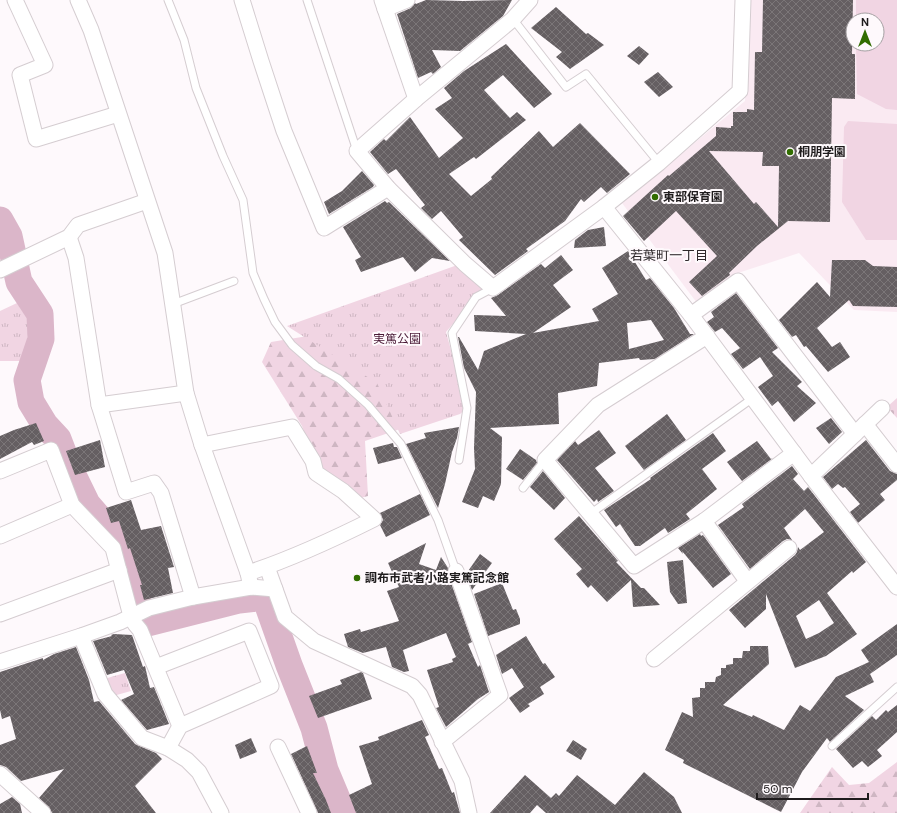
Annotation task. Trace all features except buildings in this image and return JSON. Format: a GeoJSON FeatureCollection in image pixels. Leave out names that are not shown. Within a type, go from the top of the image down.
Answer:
{"type":"FeatureCollection","features":[{"type":"Feature","properties":{"kind":"street"},"geometry":{"type":"LineString","coordinates":[[15,0],[45,65],[20,75],[36,139],[118,114]]}},
{"type":"Feature","properties":{"kind":"street"},"geometry":{"type":"LineString","coordinates":[[78,0],[90,30],[165,253],[186,393],[202,445],[250,580]]}},
{"type":"Feature","properties":{"kind":"street"},"geometry":{"type":"LineString","coordinates":[[242,0],[260,61],[284,131],[324,228],[388,188]]}},
{"type":"Feature","properties":{"kind":"street"},"geometry":{"type":"LineString","coordinates":[[408,0],[383,4],[416,100]]}},
{"type":"Feature","properties":{"kind":"street"},"geometry":{"type":"LineString","coordinates":[[530,0],[513,19],[357,151],[388,188],[465,264],[493,288],[604,207],[659,163],[740,91],[743,0]]}},
{"type":"Feature","properties":{"kind":"street"},"geometry":{"type":"LineString","coordinates":[[4,267],[69,237],[78,225],[147,201]]}},
{"type":"Feature","properties":{"kind":"street"},"geometry":{"type":"LineString","coordinates":[[604,207],[691,315],[811,476],[897,587]]}},
{"type":"Feature","properties":{"kind":"street"},"geometry":{"type":"LineString","coordinates":[[69,237],[76,258],[99,404],[126,492],[154,483],[161,493],[193,597]]}},
{"type":"Feature","properties":{"kind":"street"},"geometry":{"type":"LineString","coordinates":[[691,315],[738,281],[860,429],[897,465]]}},
{"type":"Feature","properties":{"kind":"street"},"geometry":{"type":"LineString","coordinates":[[707,336],[598,404],[545,460],[634,566],[704,521],[794,453]]}},
{"type":"Feature","properties":{"kind":"street"},"geometry":{"type":"LineString","coordinates":[[99,404],[186,393]]}},
{"type":"Feature","properties":{"kind":"street"},"geometry":{"type":"LineString","coordinates":[[811,476],[882,408]]}},
{"type":"Feature","properties":{"kind":"street"},"geometry":{"type":"LineString","coordinates":[[0,662],[120,622],[149,608],[250,580],[267,567],[348,532],[374,518],[343,491],[316,473],[313,461],[292,427],[202,445]]}},
{"type":"Feature","properties":{"kind":"street"},"geometry":{"type":"LineString","coordinates":[[0,471],[51,450],[72,505],[113,548],[131,616],[140,630],[180,726]]}},
{"type":"Feature","properties":{"kind":"street"},"geometry":{"type":"LineString","coordinates":[[0,536],[72,505]]}},
{"type":"Feature","properties":{"kind":"street"},"geometry":{"type":"LineString","coordinates":[[704,521],[747,581]]}},
{"type":"Feature","properties":{"kind":"street"},"geometry":{"type":"LineString","coordinates":[[654,659],[789,548]]}},
{"type":"Feature","properties":{"kind":"street"},"geometry":{"type":"LineString","coordinates":[[267,567],[285,616],[314,641],[412,686],[420,695],[462,782],[469,813]]}},
{"type":"Feature","properties":{"kind":"street"},"geometry":{"type":"LineString","coordinates":[[0,614],[119,570]]}},
{"type":"Feature","properties":{"kind":"street"},"geometry":{"type":"LineString","coordinates":[[442,742],[500,695],[456,572]]}},
{"type":"Feature","properties":{"kind":"street"},"geometry":{"type":"LineString","coordinates":[[250,580],[275,589]]}},
{"type":"Feature","properties":{"kind":"street"},"geometry":{"type":"LineString","coordinates":[[156,667],[249,631],[271,686],[180,726],[168,748]]}},
{"type":"Feature","properties":{"kind":"street"},"geometry":{"type":"LineString","coordinates":[[81,636],[105,694],[142,738],[168,748],[187,760],[199,772],[221,813]]}},
{"type":"Feature","properties":{"kind":"street"},"geometry":{"type":"LineString","coordinates":[[278,747],[309,813]]}},
{"type":"Feature","properties":{"kind":"street"},"geometry":{"type":"LineString","coordinates":[[0,774],[43,813]]}},
{"type":"Feature","properties":{"kind":"lane"},"geometry":{"type":"LineString","coordinates":[[168,0],[184,40],[196,88],[223,156],[243,200],[254,273],[275,322],[292,345],[316,366],[339,379],[368,405],[401,444],[438,520],[456,572]]}},
{"type":"Feature","properties":{"kind":"lane"},"geometry":{"type":"LineString","coordinates":[[307,0],[357,151]]}},
{"type":"Feature","properties":{"kind":"lane"},"geometry":{"type":"LineString","coordinates":[[513,19],[566,87],[586,74],[659,163]]}},
{"type":"Feature","properties":{"kind":"lane"},"geometry":{"type":"LineString","coordinates":[[172,304],[234,281]]}},
{"type":"Feature","properties":{"kind":"lane"},"geometry":{"type":"LineString","coordinates":[[459,460],[467,408],[452,333],[476,297],[493,288]]}},
{"type":"Feature","properties":{"kind":"lane"},"geometry":{"type":"LineString","coordinates":[[590,514],[753,398]]}},
{"type":"Feature","properties":{"kind":"lane"},"geometry":{"type":"LineString","coordinates":[[523,488],[545,460]]}},
{"type":"Feature","properties":{"kind":"lane"},"geometry":{"type":"LineString","coordinates":[[832,746],[897,687]]}},
{"type":"Feature","properties":{"kind":"shaded area","name":"桐朋学園"},"geometry":{"type":"Polygon","coordinates":[[[751,0],[897,0],[897,312],[854,310],[799,253],[738,273],[697,303],[622,203],[745,101],[751,0]]]}},
{"type":"Feature","properties":{"kind":"green space"},"geometry":{"type":"Polygon","coordinates":[[[856,0],[897,0],[897,110],[886,109],[857,94],[856,52],[885,52],[885,12],[856,12],[856,0]]]}},
{"type":"Feature","properties":{"kind":"green space"},"geometry":{"type":"Polygon","coordinates":[[[848,121],[897,124],[897,240],[866,240],[842,202],[844,127],[848,121]]]}},
{"type":"Feature","properties":{"kind":"green space"},"geometry":{"type":"Polygon","coordinates":[[[0,236],[6,255],[0,258],[0,236]]]}},
{"type":"Feature","properties":{"kind":"green space","name":"実篤公園"},"geometry":{"type":"Polygon","coordinates":[[[463,263],[485,286],[446,332],[467,408],[460,414],[400,434],[377,383],[287,326],[463,263]]]}},
{"type":"Feature","properties":{"kind":"green space"},"geometry":{"type":"Polygon","coordinates":[[[17,303],[27,318],[28,334],[25,361],[0,361],[0,311],[17,303]]]}},
{"type":"Feature","properties":{"kind":"green space"},"geometry":{"type":"Polygon","coordinates":[[[439,332],[444,414],[365,441],[368,496],[360,498],[319,471],[302,426],[262,362],[271,342],[314,335],[439,332]]]}},
{"type":"Feature","properties":{"kind":"green space"},"geometry":{"type":"Polygon","coordinates":[[[897,398],[897,418],[887,407],[897,398]]]}},
{"type":"Feature","properties":{"kind":"green space"},"geometry":{"type":"Polygon","coordinates":[[[125,673],[131,691],[113,696],[104,679],[125,673]]]}},
{"type":"Feature","properties":{"kind":"green space"},"geometry":{"type":"Polygon","coordinates":[[[897,762],[897,813],[800,813],[832,767],[849,785],[869,783],[897,762]]]}},
{"type":"Feature","properties":{"kind":"waterway"},"geometry":{"type":"LineString","coordinates":[[0,220],[9,236],[19,282],[40,314],[41,339],[27,380],[31,402],[45,425],[58,439],[68,465],[87,504],[119,541],[133,577],[142,622],[148,623],[239,600],[265,597],[289,665],[314,728],[325,770],[343,813]]}},
{"type":"Feature","properties":{"kind":"place","name":"桐朋学園"},"geometry":{"type":"Point","coordinates":[790,152]}},
{"type":"Feature","properties":{"kind":"place","name":"東部保育園"},"geometry":{"type":"Point","coordinates":[655,197]}},
{"type":"Feature","properties":{"kind":"place","name":"調布市武者小路実篤記念館"},"geometry":{"type":"Point","coordinates":[357,578]}},
{"type":"Feature","properties":{"kind":"district","name":"若葉町一丁目"},"geometry":{"type":"Point","coordinates":[669,255]}}]}
